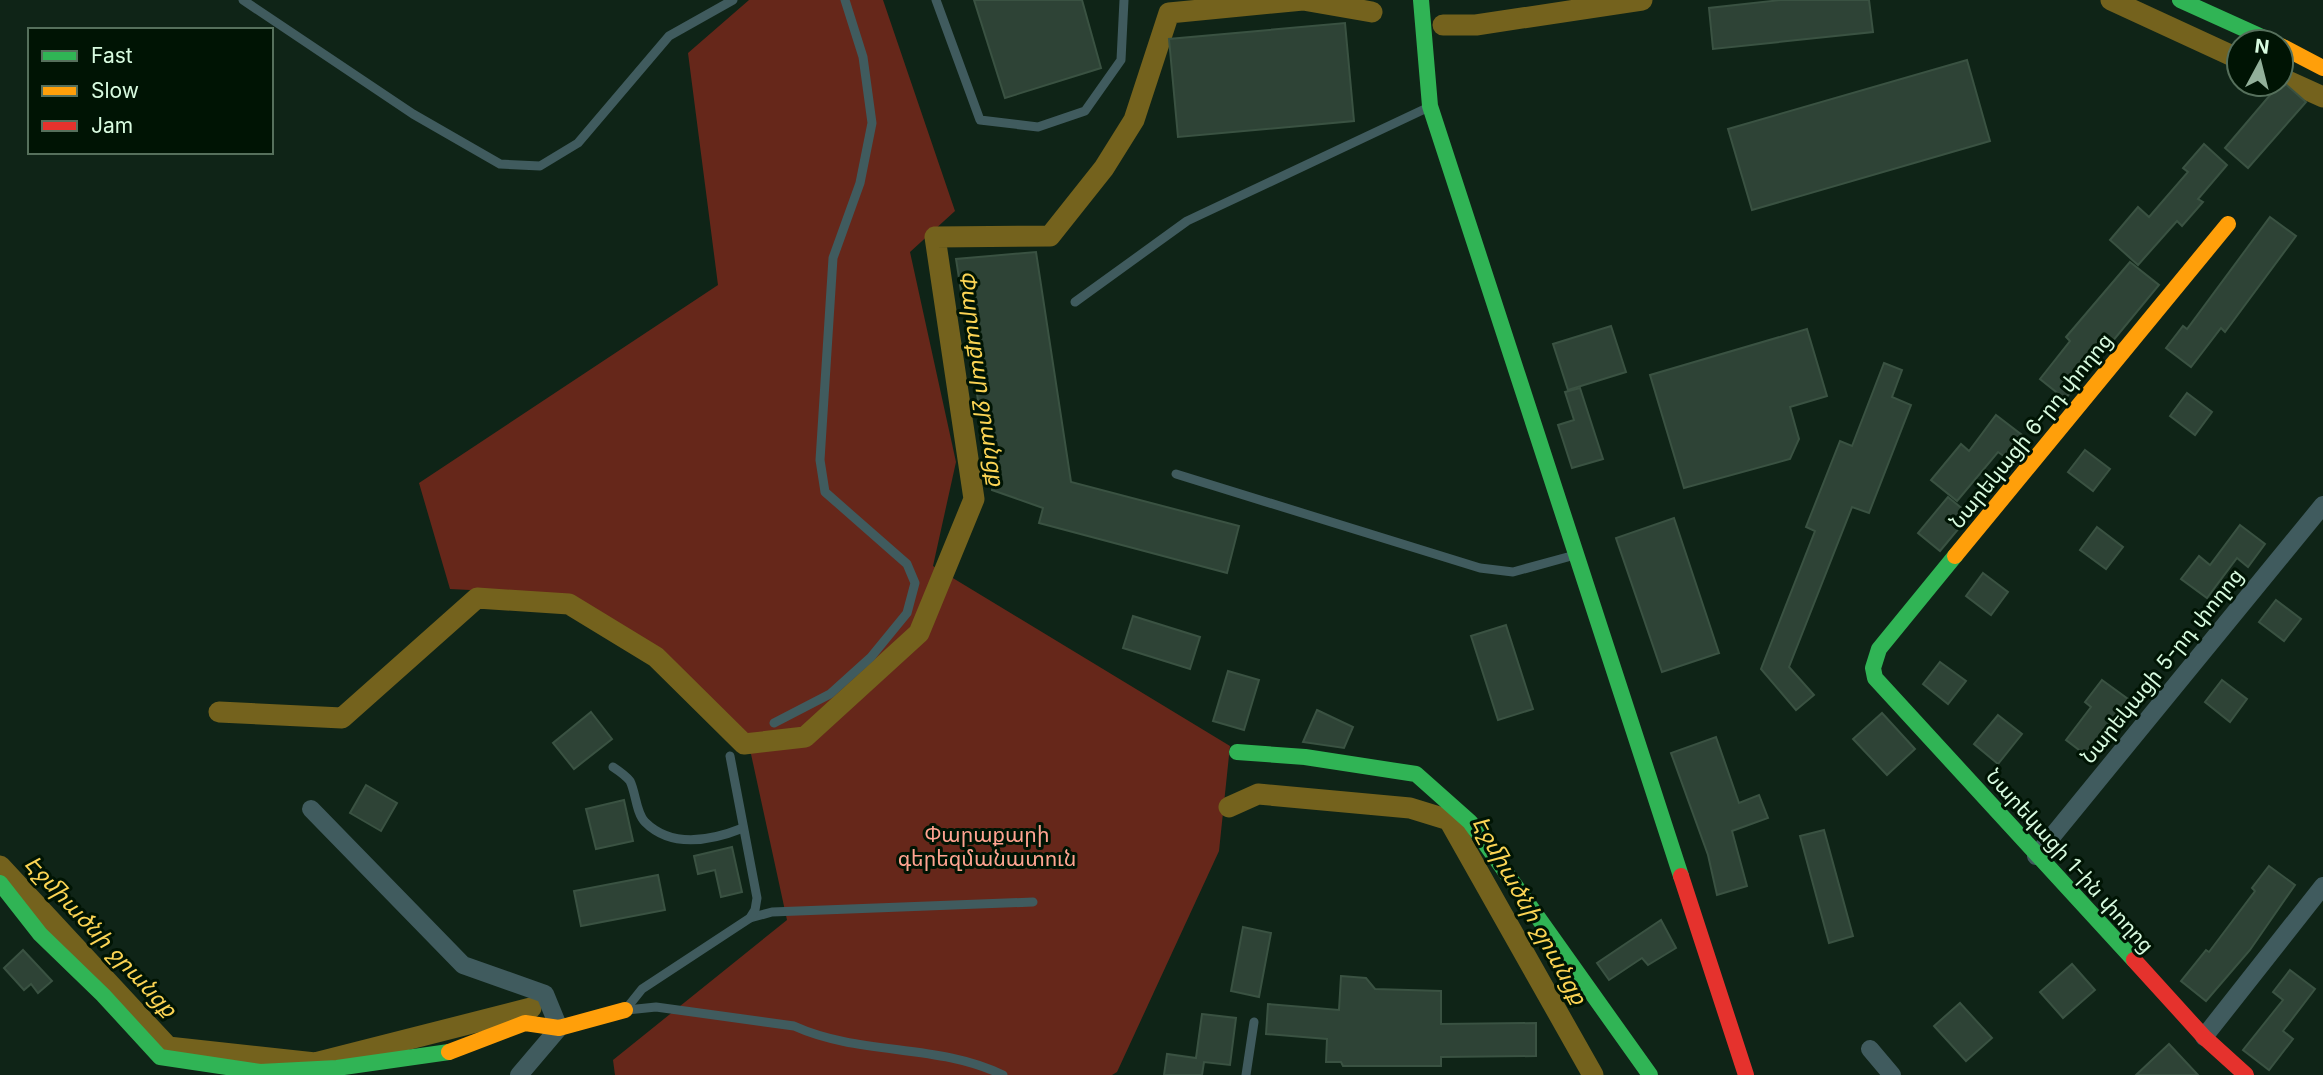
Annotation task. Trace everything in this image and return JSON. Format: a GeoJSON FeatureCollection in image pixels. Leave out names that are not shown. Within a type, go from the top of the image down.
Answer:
{"type":"FeatureCollection","features":[{"type":"Feature","properties":{"kind":"street"},"geometry":{"type":"LineString","coordinates":[[1421,0],[1430,106],[1746,1075]]}},
{"type":"Feature","properties":{"kind":"street"},"geometry":{"type":"LineString","coordinates":[[2180,0],[2242,28]]}},
{"type":"Feature","properties":{"kind":"street"},"geometry":{"type":"LineString","coordinates":[[2295,53],[2323,68]]}},
{"type":"Feature","properties":{"kind":"street","name":"Նարեկացի 6-րդ փողոց"},"geometry":{"type":"LineString","coordinates":[[1873,668],[1879,649],[2228,224]]}},
{"type":"Feature","properties":{"kind":"street","name":"Նարեկացի 5-րդ փողոց"},"geometry":{"type":"LineString","coordinates":[[2036,856],[2323,505]]}},
{"type":"Feature","properties":{"kind":"street","name":"Նարեկացի 1-ին փողոց"},"geometry":{"type":"LineString","coordinates":[[1873,668],[1875,678],[2036,856],[2204,1037],[2246,1075]]}},
{"type":"Feature","properties":{"kind":"street"},"geometry":{"type":"LineString","coordinates":[[1237,752],[1416,774],[1433,786],[1470,822],[1650,1075]]}},
{"type":"Feature","properties":{"kind":"street"},"geometry":{"type":"LineString","coordinates":[[311,809],[463,965],[545,994],[559,1028]]}},
{"type":"Feature","properties":{"kind":"street"},"geometry":{"type":"LineString","coordinates":[[0,883],[40,934],[160,1057],[260,1072],[337,1068],[449,1052],[525,1023],[559,1028],[625,1010]]}},
{"type":"Feature","properties":{"kind":"street"},"geometry":{"type":"LineString","coordinates":[[2204,1037],[2323,886]]}},
{"type":"Feature","properties":{"kind":"street"},"geometry":{"type":"LineString","coordinates":[[519,1075],[559,1028]]}},
{"type":"Feature","properties":{"kind":"street"},"geometry":{"type":"LineString","coordinates":[[1870,1049],[1892,1075]]}},
{"type":"Feature","properties":{"kind":"lane"},"geometry":{"type":"LineString","coordinates":[[243,0],[413,114],[500,164],[540,166],[578,143],[669,36],[733,0]]}},
{"type":"Feature","properties":{"kind":"lane"},"geometry":{"type":"LineString","coordinates":[[774,723],[831,694],[871,657],[907,613],[915,583],[908,564],[825,492],[820,460],[833,258],[860,183],[872,123],[863,57],[845,0]]}},
{"type":"Feature","properties":{"kind":"lane"},"geometry":{"type":"LineString","coordinates":[[936,0],[980,120],[1038,127],[1086,111],[1121,60],[1124,0]]}},
{"type":"Feature","properties":{"kind":"lane"},"geometry":{"type":"LineString","coordinates":[[1074,302],[1187,221],[1430,106]]}},
{"type":"Feature","properties":{"kind":"lane"},"geometry":{"type":"LineString","coordinates":[[1176,474],[1480,568],[1513,572],[1577,554]]}},
{"type":"Feature","properties":{"kind":"lane"},"geometry":{"type":"LineString","coordinates":[[730,756],[757,898],[750,918]]}},
{"type":"Feature","properties":{"kind":"lane"},"geometry":{"type":"LineString","coordinates":[[613,767],[629,780],[644,821],[657,829],[690,841],[723,836],[743,828]]}},
{"type":"Feature","properties":{"kind":"lane"},"geometry":{"type":"LineString","coordinates":[[625,1010],[642,989],[750,918],[772,912],[1032,902]]}},
{"type":"Feature","properties":{"kind":"lane"},"geometry":{"type":"LineString","coordinates":[[625,1010],[656,1007],[794,1026],[811,1034],[877,1049],[968,1061],[1003,1075]]}},
{"type":"Feature","properties":{"kind":"lane"},"geometry":{"type":"LineString","coordinates":[[1247,1075],[1254,1022]]}},
{"type":"Feature","properties":{"kind":"green space","name":"Փարաքարի գերեզմանատուն"},"geometry":{"type":"Polygon","coordinates":[[[749,0],[883,0],[955,211],[910,252],[956,462],[933,566],[1230,746],[1219,851],[1117,1072],[1112,1075],[615,1075],[613,1060],[787,920],[751,754],[571,595],[450,589],[419,483],[718,285],[688,53],[749,0]]]}},
{"type":"Feature","properties":{"kind":"building"},"geometry":{"type":"Polygon","coordinates":[[[974,0],[1082,0],[1101,68],[1005,98],[974,0]]]}},
{"type":"Feature","properties":{"kind":"building"},"geometry":{"type":"Polygon","coordinates":[[[1781,0],[1869,0],[1873,32],[1713,49],[1709,8],[1781,0]]]}},
{"type":"Feature","properties":{"kind":"building"},"geometry":{"type":"Polygon","coordinates":[[[1345,23],[1354,121],[1178,137],[1169,39],[1345,23]]]}},
{"type":"Feature","properties":{"kind":"building"},"geometry":{"type":"Polygon","coordinates":[[[1967,60],[1990,141],[1752,210],[1728,129],[1967,60]]]}},
{"type":"Feature","properties":{"kind":"building"},"geometry":{"type":"Polygon","coordinates":[[[2295,92],[2306,102],[2248,168],[2225,148],[2268,98],[2295,98],[2295,92]]]}},
{"type":"Feature","properties":{"kind":"building"},"geometry":{"type":"Polygon","coordinates":[[[2204,144],[2227,165],[2198,199],[2203,202],[2182,226],[2177,221],[2138,265],[2110,240],[2138,207],[2149,217],[2188,172],[2183,168],[2204,144]]]}},
{"type":"Feature","properties":{"kind":"building"},"geometry":{"type":"Polygon","coordinates":[[[2270,217],[2296,236],[2225,332],[2221,328],[2191,367],[2166,348],[2183,326],[2187,329],[2270,217]]]}},
{"type":"Feature","properties":{"kind":"building"},"geometry":{"type":"Polygon","coordinates":[[[1036,252],[1071,482],[1239,526],[1227,573],[1039,523],[1043,508],[992,490],[997,454],[986,452],[956,259],[1036,252]]]}},
{"type":"Feature","properties":{"kind":"building"},"geometry":{"type":"Polygon","coordinates":[[[2130,262],[2159,285],[2065,399],[2040,379],[2070,341],[2066,337],[2130,262]]]}},
{"type":"Feature","properties":{"kind":"building"},"geometry":{"type":"Polygon","coordinates":[[[1611,326],[1626,372],[1568,390],[1553,344],[1611,326]]]}},
{"type":"Feature","properties":{"kind":"building"},"geometry":{"type":"Polygon","coordinates":[[[1807,329],[1827,396],[1790,407],[1799,439],[1790,459],[1684,488],[1650,375],[1807,329]]]}},
{"type":"Feature","properties":{"kind":"building"},"geometry":{"type":"Polygon","coordinates":[[[1884,363],[1902,370],[1892,397],[1911,405],[1869,513],[1852,507],[1789,667],[1814,695],[1796,710],[1761,669],[1815,531],[1806,527],[1840,441],[1852,446],[1884,363]]]}},
{"type":"Feature","properties":{"kind":"building"},"geometry":{"type":"Polygon","coordinates":[[[1580,388],[1603,459],[1572,468],[1558,425],[1574,420],[1565,392],[1580,388]]]}},
{"type":"Feature","properties":{"kind":"building"},"geometry":{"type":"Polygon","coordinates":[[[2187,393],[2212,412],[2195,435],[2170,416],[2187,393]]]}},
{"type":"Feature","properties":{"kind":"building"},"geometry":{"type":"Polygon","coordinates":[[[1996,415],[2022,435],[2005,457],[1998,452],[1957,501],[1931,480],[1961,444],[1969,451],[1996,415]]]}},
{"type":"Feature","properties":{"kind":"building"},"geometry":{"type":"Polygon","coordinates":[[[2085,450],[2110,469],[2093,491],[2068,472],[2085,450]]]}},
{"type":"Feature","properties":{"kind":"building"},"geometry":{"type":"Polygon","coordinates":[[[1948,497],[1970,515],[1940,551],[1918,533],[1948,497]]]}},
{"type":"Feature","properties":{"kind":"building"},"geometry":{"type":"Polygon","coordinates":[[[1674,518],[1719,653],[1662,672],[1616,538],[1674,518]]]}},
{"type":"Feature","properties":{"kind":"building"},"geometry":{"type":"Polygon","coordinates":[[[2240,525],[2265,544],[2248,567],[2237,558],[2207,598],[2181,579],[2199,556],[2210,565],[2240,525]]]}},
{"type":"Feature","properties":{"kind":"building"},"geometry":{"type":"Polygon","coordinates":[[[2097,527],[2123,547],[2106,569],[2080,550],[2097,527]]]}},
{"type":"Feature","properties":{"kind":"building"},"geometry":{"type":"Polygon","coordinates":[[[1983,573],[2008,592],[1991,615],[1966,596],[1983,573]]]}},
{"type":"Feature","properties":{"kind":"building"},"geometry":{"type":"Polygon","coordinates":[[[2276,600],[2301,619],[2284,641],[2259,622],[2276,600]]]}},
{"type":"Feature","properties":{"kind":"building"},"geometry":{"type":"Polygon","coordinates":[[[1133,616],[1200,637],[1190,669],[1123,648],[1133,616]]]}},
{"type":"Feature","properties":{"kind":"building"},"geometry":{"type":"Polygon","coordinates":[[[1506,625],[1533,709],[1498,720],[1471,636],[1506,625]]]}},
{"type":"Feature","properties":{"kind":"building"},"geometry":{"type":"Polygon","coordinates":[[[1940,662],[1966,681],[1948,704],[1923,684],[1940,662]]]}},
{"type":"Feature","properties":{"kind":"building"},"geometry":{"type":"Polygon","coordinates":[[[1228,671],[1259,680],[1244,730],[1213,721],[1228,671]]]}},
{"type":"Feature","properties":{"kind":"building"},"geometry":{"type":"Polygon","coordinates":[[[2102,680],[2128,699],[2102,732],[2108,736],[2091,759],[2066,740],[2091,707],[2085,702],[2102,680]]]}},
{"type":"Feature","properties":{"kind":"building"},"geometry":{"type":"Polygon","coordinates":[[[2222,680],[2247,699],[2230,722],[2205,702],[2222,680]]]}},
{"type":"Feature","properties":{"kind":"building"},"geometry":{"type":"Polygon","coordinates":[[[1317,710],[1353,727],[1344,748],[1303,742],[1317,710]]]}},
{"type":"Feature","properties":{"kind":"building"},"geometry":{"type":"Polygon","coordinates":[[[591,712],[612,739],[574,769],[553,743],[591,712]]]}},
{"type":"Feature","properties":{"kind":"building"},"geometry":{"type":"Polygon","coordinates":[[[1882,713],[1915,749],[1887,775],[1853,739],[1882,713]]]}},
{"type":"Feature","properties":{"kind":"building"},"geometry":{"type":"Polygon","coordinates":[[[1998,715],[2022,734],[1998,764],[1974,744],[1998,715]]]}},
{"type":"Feature","properties":{"kind":"building"},"geometry":{"type":"Polygon","coordinates":[[[1716,737],[1739,803],[1759,795],[1768,818],[1732,831],[1747,886],[1717,895],[1708,855],[1671,753],[1716,737]]]}},
{"type":"Feature","properties":{"kind":"building"},"geometry":{"type":"Polygon","coordinates":[[[366,785],[397,803],[381,831],[350,813],[366,785]]]}},
{"type":"Feature","properties":{"kind":"building"},"geometry":{"type":"Polygon","coordinates":[[[624,800],[633,841],[596,849],[586,809],[624,800]]]}},
{"type":"Feature","properties":{"kind":"building"},"geometry":{"type":"Polygon","coordinates":[[[1824,830],[1853,936],[1829,943],[1800,836],[1824,830]]]}},
{"type":"Feature","properties":{"kind":"building"},"geometry":{"type":"Polygon","coordinates":[[[732,847],[742,892],[721,897],[715,870],[698,874],[694,856],[732,847]]]}},
{"type":"Feature","properties":{"kind":"building"},"geometry":{"type":"Polygon","coordinates":[[[2269,866],[2295,885],[2250,950],[2206,1001],[2181,981],[2206,950],[2209,952],[2255,891],[2252,888],[2269,866]]]}},
{"type":"Feature","properties":{"kind":"building"},"geometry":{"type":"Polygon","coordinates":[[[658,875],[665,910],[581,926],[574,891],[658,875]]]}},
{"type":"Feature","properties":{"kind":"building"},"geometry":{"type":"Polygon","coordinates":[[[1661,920],[1676,948],[1648,965],[1642,958],[1609,980],[1597,963],[1661,920]]]}},
{"type":"Feature","properties":{"kind":"building"},"geometry":{"type":"Polygon","coordinates":[[[1243,927],[1271,933],[1259,997],[1231,991],[1243,927]]]}},
{"type":"Feature","properties":{"kind":"building"},"geometry":{"type":"Polygon","coordinates":[[[23,950],[52,981],[38,993],[31,984],[24,990],[4,968],[23,950]]]}},
{"type":"Feature","properties":{"kind":"building"},"geometry":{"type":"Polygon","coordinates":[[[2072,964],[2095,990],[2063,1018],[2040,992],[2072,964]]]}},
{"type":"Feature","properties":{"kind":"building"},"geometry":{"type":"Polygon","coordinates":[[[2290,970],[2315,989],[2283,1031],[2293,1039],[2269,1070],[2243,1050],[2283,1000],[2273,992],[2290,970]]]}},
{"type":"Feature","properties":{"kind":"building"},"geometry":{"type":"Polygon","coordinates":[[[1341,976],[1366,978],[1375,989],[1441,991],[1441,1024],[1536,1023],[1536,1056],[1441,1057],[1441,1066],[1343,1066],[1341,1062],[1326,1062],[1327,1039],[1266,1034],[1268,1004],[1339,1010],[1341,976]]]}},
{"type":"Feature","properties":{"kind":"building"},"geometry":{"type":"Polygon","coordinates":[[[1960,1003],[1992,1038],[1966,1061],[1934,1026],[1960,1003]]]}},
{"type":"Feature","properties":{"kind":"building"},"geometry":{"type":"Polygon","coordinates":[[[1202,1014],[1236,1018],[1230,1065],[1204,1062],[1202,1075],[1164,1075],[1167,1054],[1196,1058],[1202,1014]]]}},
{"type":"Feature","properties":{"kind":"building"},"geometry":{"type":"Polygon","coordinates":[[[2169,1044],[2198,1075],[2136,1075],[2169,1044]]]}},
{"type":"Feature","properties":{"kind":"waterway","name":"Փարաքար ջրանցք"},"geometry":{"type":"LineString","coordinates":[[219,712],[342,718],[477,598],[569,604],[656,657],[744,744],[805,737],[919,633],[974,499],[935,237],[1050,236],[1104,168],[1134,120],[1169,13],[1303,0],[1372,12]]}},
{"type":"Feature","properties":{"kind":"waterway","name":"Փարաքար ջրանցք"},"geometry":{"type":"LineString","coordinates":[[1443,25],[1476,25],[1642,0]]}},
{"type":"Feature","properties":{"kind":"waterway","name":"Փարաքար ջրանցք"},"geometry":{"type":"LineString","coordinates":[[2111,0],[2225,53]]}},
{"type":"Feature","properties":{"kind":"waterway","name":"Փարաքար ջրանցք"},"geometry":{"type":"LineString","coordinates":[[2295,84],[2323,97]]}},
{"type":"Feature","properties":{"kind":"waterway","name":"Էջմիածնի ջրանցք"},"geometry":{"type":"LineString","coordinates":[[1229,807],[1258,794],[1410,808],[1449,820],[1593,1075]]}},
{"type":"Feature","properties":{"kind":"waterway","name":"Էջմիածնի ջրանցք"},"geometry":{"type":"LineString","coordinates":[[0,866],[168,1047],[315,1063],[531,1008]]}},
{"type":"Feature","properties":{"kind":"traffic: fast"},"geometry":{"type":"LineString","coordinates":[[1421,0],[1430,106],[1681,876]]}},
{"type":"Feature","properties":{"kind":"traffic: fast"},"geometry":{"type":"LineString","coordinates":[[2180,0],[2242,28]]}},
{"type":"Feature","properties":{"kind":"traffic: fast"},"geometry":{"type":"LineString","coordinates":[[1955,556],[1879,649],[1873,668],[1875,678],[2134,960]]}},
{"type":"Feature","properties":{"kind":"traffic: fast"},"geometry":{"type":"LineString","coordinates":[[1237,752],[1305,757],[1416,774],[1470,822],[1650,1075]]}},
{"type":"Feature","properties":{"kind":"traffic: fast"},"geometry":{"type":"LineString","coordinates":[[0,883],[40,934],[103,995],[160,1057],[260,1072],[337,1068],[449,1052]]}},
{"type":"Feature","properties":{"kind":"traffic: slow"},"geometry":{"type":"LineString","coordinates":[[2295,53],[2323,68]]}},
{"type":"Feature","properties":{"kind":"traffic: slow"},"geometry":{"type":"LineString","coordinates":[[1955,556],[2228,224]]}},
{"type":"Feature","properties":{"kind":"traffic: slow"},"geometry":{"type":"LineString","coordinates":[[449,1052],[525,1023],[559,1028],[625,1010]]}},
{"type":"Feature","properties":{"kind":"traffic: jam"},"geometry":{"type":"LineString","coordinates":[[1681,876],[1746,1075]]}},
{"type":"Feature","properties":{"kind":"traffic: jam"},"geometry":{"type":"LineString","coordinates":[[2134,960],[2204,1037],[2246,1075]]}}]}
